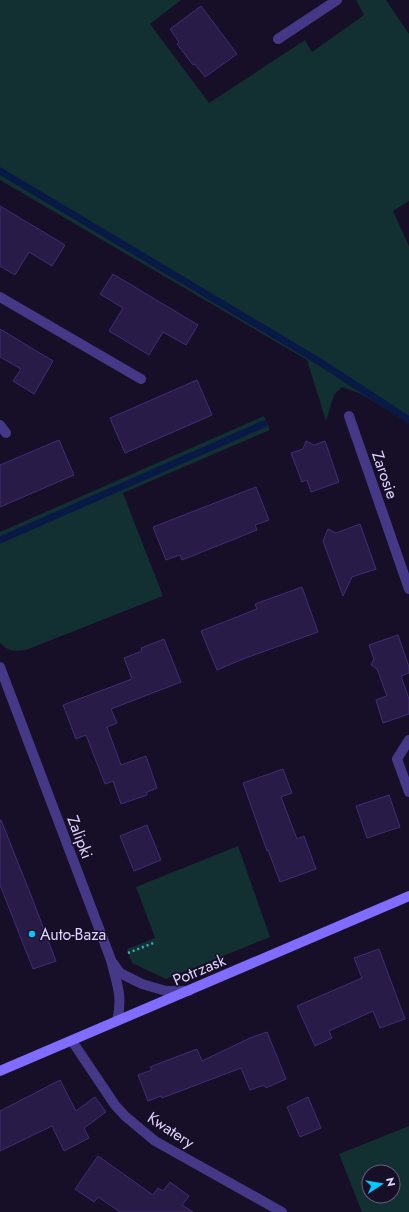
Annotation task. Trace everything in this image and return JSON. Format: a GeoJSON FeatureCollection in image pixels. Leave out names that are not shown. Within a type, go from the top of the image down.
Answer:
{"type":"FeatureCollection","features":[{"type":"Feature","properties":{"kind":"street"},"geometry":{"type":"LineString","coordinates":[[278,39],[337,0]]}},
{"type":"Feature","properties":{"kind":"street"},"geometry":{"type":"LineString","coordinates":[[0,297],[141,379]]}},
{"type":"Feature","properties":{"kind":"street","name":"Zarosie"},"geometry":{"type":"LineString","coordinates":[[348,416],[409,589]]}},
{"type":"Feature","properties":{"kind":"street","name":"Zalipki"},"geometry":{"type":"LineString","coordinates":[[0,667],[111,960],[120,995],[119,1012],[116,1021]]}},
{"type":"Feature","properties":{"kind":"street"},"geometry":{"type":"LineString","coordinates":[[409,740],[397,759],[409,792]]}},
{"type":"Feature","properties":{"kind":"street","name":"Potrzask"},"geometry":{"type":"LineString","coordinates":[[0,1071],[409,896]]}},
{"type":"Feature","properties":{"kind":"street"},"geometry":{"type":"LineString","coordinates":[[111,960],[120,973],[142,984],[166,991],[189,990]]}},
{"type":"Feature","properties":{"kind":"street","name":"Kwatery"},"geometry":{"type":"LineString","coordinates":[[72,1041],[115,1105],[155,1141],[282,1212]]}},
{"type":"Feature","properties":{"kind":"path"},"geometry":{"type":"LineString","coordinates":[[111,960],[156,942]]}},
{"type":"Feature","properties":{"kind":"green space"},"geometry":{"type":"Polygon","coordinates":[[[0,0],[181,0],[150,24],[209,103],[305,40],[312,52],[364,15],[356,0],[386,0],[409,34],[409,201],[393,211],[409,246],[409,423],[361,394],[342,387],[334,395],[326,421],[307,360],[0,180],[0,0]]]}},
{"type":"Feature","properties":{"kind":"green space"},"geometry":{"type":"Polygon","coordinates":[[[264,416],[270,430],[123,493],[163,596],[26,650],[12,650],[6,648],[0,643],[0,532],[264,416]]]}},
{"type":"Feature","properties":{"kind":"green space"},"geometry":{"type":"Polygon","coordinates":[[[238,846],[270,937],[166,979],[132,963],[127,949],[155,938],[136,887],[238,846]]]}},
{"type":"Feature","properties":{"kind":"green space"},"geometry":{"type":"Polygon","coordinates":[[[409,1126],[409,1212],[362,1212],[339,1154],[409,1126]]]}},
{"type":"Feature","properties":{"kind":"building"},"geometry":{"type":"Polygon","coordinates":[[[201,6],[237,54],[205,77],[195,64],[193,65],[177,44],[179,42],[170,29],[201,6]]]}},
{"type":"Feature","properties":{"kind":"building"},"geometry":{"type":"Polygon","coordinates":[[[0,206],[65,245],[52,266],[29,252],[15,275],[0,266],[0,206]]]}},
{"type":"Feature","properties":{"kind":"building"},"geometry":{"type":"Polygon","coordinates":[[[113,274],[198,325],[186,345],[163,332],[149,355],[109,331],[123,308],[100,294],[113,274]]]}},
{"type":"Feature","properties":{"kind":"building"},"geometry":{"type":"Polygon","coordinates":[[[0,329],[53,361],[34,394],[13,381],[21,369],[0,357],[0,329]]]}},
{"type":"Feature","properties":{"kind":"building"},"geometry":{"type":"Polygon","coordinates":[[[197,380],[212,415],[125,453],[110,418],[197,380]]]}},
{"type":"Feature","properties":{"kind":"building"},"geometry":{"type":"Polygon","coordinates":[[[59,440],[74,475],[0,507],[0,465],[59,440]]]}},
{"type":"Feature","properties":{"kind":"building"},"geometry":{"type":"Polygon","coordinates":[[[306,441],[314,445],[325,441],[339,482],[311,492],[307,480],[302,482],[291,453],[303,449],[306,441]]]}},
{"type":"Feature","properties":{"kind":"building"},"geometry":{"type":"Polygon","coordinates":[[[256,487],[269,520],[255,525],[257,530],[182,560],[180,555],[166,560],[153,527],[256,487]]]}},
{"type":"Feature","properties":{"kind":"building"},"geometry":{"type":"Polygon","coordinates":[[[360,524],[376,569],[352,577],[343,596],[323,541],[328,529],[336,533],[360,524]]]}},
{"type":"Feature","properties":{"kind":"building"},"geometry":{"type":"Polygon","coordinates":[[[302,587],[318,632],[217,670],[201,631],[257,609],[255,604],[302,587]]]}},
{"type":"Feature","properties":{"kind":"building"},"geometry":{"type":"Polygon","coordinates":[[[398,635],[409,667],[409,673],[401,676],[409,699],[409,714],[383,723],[376,700],[387,696],[377,669],[371,665],[374,659],[369,645],[398,635]]]}},
{"type":"Feature","properties":{"kind":"building"},"geometry":{"type":"Polygon","coordinates":[[[164,639],[181,682],[111,709],[117,723],[107,727],[121,765],[146,756],[157,788],[147,792],[147,795],[121,804],[113,781],[105,784],[86,735],[76,739],[63,705],[132,679],[124,658],[142,651],[141,648],[164,639]]]}},
{"type":"Feature","properties":{"kind":"building"},"geometry":{"type":"Polygon","coordinates":[[[283,769],[292,793],[281,797],[297,839],[304,836],[316,869],[280,882],[268,850],[267,851],[243,783],[283,769]]]}},
{"type":"Feature","properties":{"kind":"building"},"geometry":{"type":"Polygon","coordinates":[[[389,795],[400,827],[367,838],[356,806],[389,795]]]}},
{"type":"Feature","properties":{"kind":"building"},"geometry":{"type":"Polygon","coordinates":[[[0,820],[56,961],[33,969],[0,885],[0,820]]]}},
{"type":"Feature","properties":{"kind":"building"},"geometry":{"type":"Polygon","coordinates":[[[147,825],[161,860],[134,871],[120,836],[147,825]]]}},
{"type":"Feature","properties":{"kind":"building"},"geometry":{"type":"Polygon","coordinates":[[[379,949],[405,1019],[380,1028],[373,1011],[329,1031],[332,1038],[315,1046],[297,1006],[362,978],[354,958],[379,949]]]}},
{"type":"Feature","properties":{"kind":"building"},"geometry":{"type":"Polygon","coordinates":[[[267,1032],[286,1079],[266,1088],[264,1085],[250,1090],[241,1068],[162,1098],[161,1096],[148,1101],[138,1075],[152,1070],[150,1067],[197,1049],[202,1061],[250,1038],[267,1032]]]}},
{"type":"Feature","properties":{"kind":"building"},"geometry":{"type":"Polygon","coordinates":[[[60,1080],[76,1111],[95,1097],[106,1112],[84,1128],[89,1138],[64,1151],[52,1126],[0,1151],[0,1111],[60,1080]]]}},
{"type":"Feature","properties":{"kind":"building"},"geometry":{"type":"Polygon","coordinates":[[[308,1097],[321,1128],[300,1137],[287,1107],[308,1097]]]}},
{"type":"Feature","properties":{"kind":"building"},"geometry":{"type":"Polygon","coordinates":[[[98,1156],[153,1195],[158,1188],[163,1191],[170,1182],[189,1196],[182,1205],[193,1212],[120,1212],[98,1197],[94,1202],[75,1189],[98,1156]]]}},
{"type":"Feature","properties":{"kind":"waterway"},"geometry":{"type":"LineString","coordinates":[[0,171],[320,362],[409,420]]}},
{"type":"Feature","properties":{"kind":"waterway"},"geometry":{"type":"LineString","coordinates":[[0,540],[264,424]]}},
{"type":"Feature","properties":{"kind":"place","name":"Auto-Baza"},"geometry":{"type":"Point","coordinates":[32,934]}}]}
